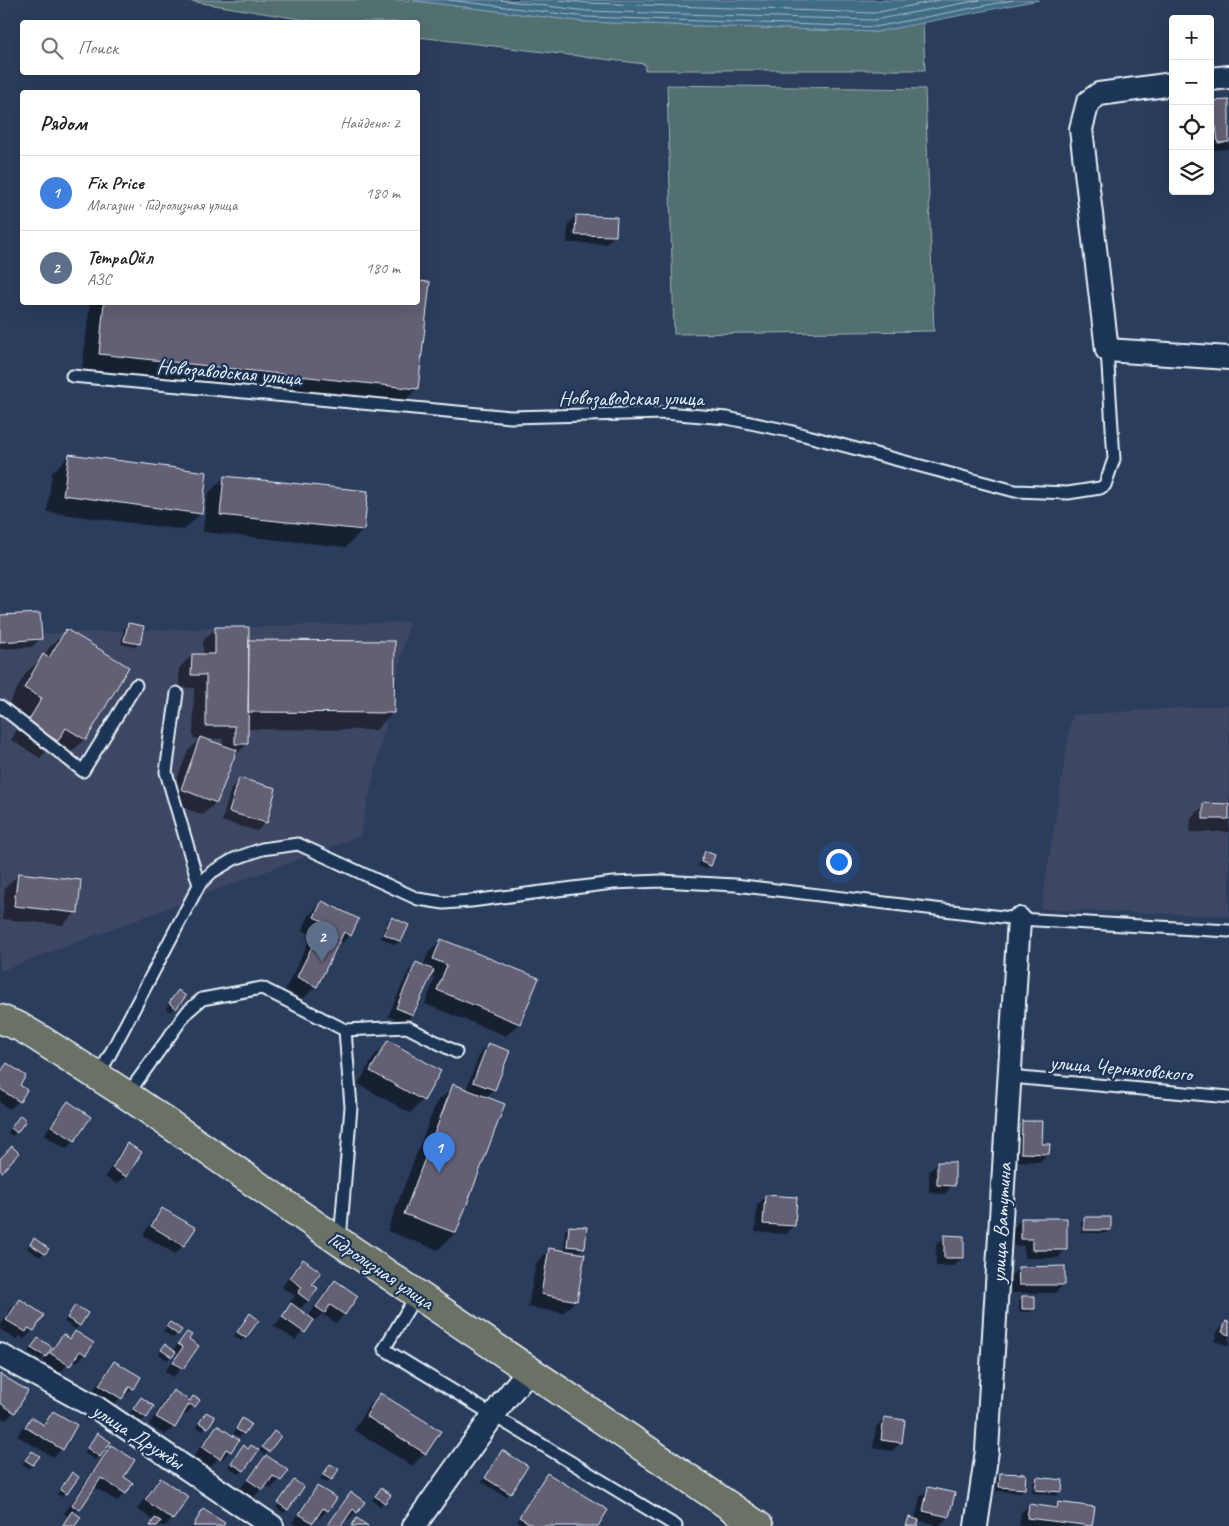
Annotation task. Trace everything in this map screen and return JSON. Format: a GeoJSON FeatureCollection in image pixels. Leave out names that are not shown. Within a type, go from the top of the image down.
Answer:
{"type":"FeatureCollection","features":[{"type":"Feature","properties":{"kind":"highway","name":"Гидролизная улица"},"geometry":{"type":"LineString","coordinates":[[0,1019],[20,1027],[37,1037],[126,1095],[759,1526]]}},
{"type":"Feature","properties":{"kind":"street"},"geometry":{"type":"LineString","coordinates":[[1214,78],[1229,76]]}},
{"type":"Feature","properties":{"kind":"street"},"geometry":{"type":"LineString","coordinates":[[1169,85],[1098,94],[1088,102],[1081,129],[1107,350],[1229,358]]}},
{"type":"Feature","properties":{"kind":"street","name":"улица Ватутина"},"geometry":{"type":"LineString","coordinates":[[976,1526],[987,1451],[1018,919]]}},
{"type":"Feature","properties":{"kind":"street","name":"улица Дружбы"},"geometry":{"type":"LineString","coordinates":[[0,1354],[97,1408],[272,1526]]}},
{"type":"Feature","properties":{"kind":"street"},"geometry":{"type":"LineString","coordinates":[[414,1526],[529,1370]]}},
{"type":"Feature","properties":{"kind":"lane","name":"Новозаводская улица"},"geometry":{"type":"LineString","coordinates":[[72,376],[511,417],[665,413],[727,418],[789,431],[1015,491],[1068,492],[1100,488],[1105,485],[1114,459],[1107,350]]}},
{"type":"Feature","properties":{"kind":"lane"},"geometry":{"type":"LineString","coordinates":[[0,706],[83,771],[136,685]]}},
{"type":"Feature","properties":{"kind":"lane"},"geometry":{"type":"LineString","coordinates":[[178,693],[166,772],[199,885]]}},
{"type":"Feature","properties":{"kind":"lane"},"geometry":{"type":"LineString","coordinates":[[98,1077],[199,885],[212,872],[234,858],[262,849],[298,844],[418,899],[444,902],[470,901],[613,883],[660,881],[735,885],[1018,919],[1229,931]]}},
{"type":"Feature","properties":{"kind":"lane"},"geometry":{"type":"LineString","coordinates":[[126,1095],[187,1012],[202,999],[262,988],[345,1030],[407,1028],[456,1052]]}},
{"type":"Feature","properties":{"kind":"lane"},"geometry":{"type":"LineString","coordinates":[[340,1242],[351,1107],[345,1030]]}},
{"type":"Feature","properties":{"kind":"lane","name":"улица Черняховского"},"geometry":{"type":"LineString","coordinates":[[1009,1077],[1229,1097]]}},
{"type":"Feature","properties":{"kind":"lane"},"geometry":{"type":"LineString","coordinates":[[417,1294],[384,1349],[676,1526]]}},
{"type":"Feature","properties":{"kind":"shaded area"},"geometry":{"type":"Polygon","coordinates":[[[409,622],[360,836],[0,971],[0,635],[409,622]]]}},
{"type":"Feature","properties":{"kind":"shaded area"},"geometry":{"type":"Polygon","coordinates":[[[1229,705],[1229,916],[1041,909],[1072,715],[1229,705]]]}},
{"type":"Feature","properties":{"kind":"green space"},"geometry":{"type":"Polygon","coordinates":[[[184,0],[408,0],[586,22],[876,32],[923,22],[925,70],[645,70],[645,64],[420,37],[420,20],[306,20],[184,0]]]}},
{"type":"Feature","properties":{"kind":"green space"},"geometry":{"type":"Polygon","coordinates":[[[667,85],[925,89],[934,331],[674,334],[667,85]]]}},
{"type":"Feature","properties":{"kind":"water"},"geometry":{"type":"Polygon","coordinates":[[[408,0],[1039,0],[876,32],[586,22],[408,0]]]}},
{"type":"Feature","properties":{"kind":"building"},"geometry":{"type":"Polygon","coordinates":[[[1229,100],[1229,142],[1218,143],[1216,126],[1214,126],[1214,101],[1229,100]]]}},
{"type":"Feature","properties":{"kind":"building"},"geometry":{"type":"Polygon","coordinates":[[[576,215],[617,217],[616,236],[575,235],[576,215]]]}},
{"type":"Feature","properties":{"kind":"building"},"geometry":{"type":"Polygon","coordinates":[[[420,281],[430,282],[418,389],[99,354],[104,305],[420,305],[420,281]]]}},
{"type":"Feature","properties":{"kind":"building"},"geometry":{"type":"Polygon","coordinates":[[[69,454],[207,472],[202,514],[63,495],[69,454]]]}},
{"type":"Feature","properties":{"kind":"building"},"geometry":{"type":"Polygon","coordinates":[[[224,476],[368,491],[364,530],[220,515],[224,476]]]}},
{"type":"Feature","properties":{"kind":"building"},"geometry":{"type":"Polygon","coordinates":[[[40,613],[42,639],[0,642],[0,615],[40,613]]]}},
{"type":"Feature","properties":{"kind":"building"},"geometry":{"type":"Polygon","coordinates":[[[128,623],[144,626],[140,644],[124,641],[128,623]]]}},
{"type":"Feature","properties":{"kind":"building"},"geometry":{"type":"Polygon","coordinates":[[[215,627],[249,627],[248,744],[235,744],[235,726],[206,726],[206,675],[191,675],[192,654],[215,654],[215,627]]]}},
{"type":"Feature","properties":{"kind":"building"},"geometry":{"type":"Polygon","coordinates":[[[66,629],[129,667],[86,740],[66,728],[58,741],[27,723],[42,698],[24,688],[43,654],[49,658],[66,629]]]}},
{"type":"Feature","properties":{"kind":"building"},"geometry":{"type":"Polygon","coordinates":[[[249,640],[395,641],[394,713],[248,712],[249,640]]]}},
{"type":"Feature","properties":{"kind":"building"},"geometry":{"type":"Polygon","coordinates":[[[200,737],[237,750],[217,803],[181,789],[200,737]]]}},
{"type":"Feature","properties":{"kind":"building"},"geometry":{"type":"Polygon","coordinates":[[[239,778],[276,788],[267,823],[229,812],[239,778]]]}},
{"type":"Feature","properties":{"kind":"building"},"geometry":{"type":"Polygon","coordinates":[[[1203,803],[1229,804],[1229,819],[1203,819],[1203,803]]]}},
{"type":"Feature","properties":{"kind":"building"},"geometry":{"type":"Polygon","coordinates":[[[705,851],[715,855],[711,866],[701,862],[705,851]]]}},
{"type":"Feature","properties":{"kind":"building"},"geometry":{"type":"Polygon","coordinates":[[[18,873],[81,880],[78,913],[14,906],[18,873]]]}},
{"type":"Feature","properties":{"kind":"building"},"geometry":{"type":"Polygon","coordinates":[[[322,901],[359,919],[351,936],[344,932],[317,987],[297,977],[324,922],[314,917],[322,901]]]}},
{"type":"Feature","properties":{"kind":"building"},"geometry":{"type":"Polygon","coordinates":[[[392,917],[409,925],[401,942],[384,934],[392,917]]]}},
{"type":"Feature","properties":{"kind":"building"},"geometry":{"type":"Polygon","coordinates":[[[441,939],[539,978],[520,1024],[437,990],[447,965],[433,959],[441,939]]]}},
{"type":"Feature","properties":{"kind":"building"},"geometry":{"type":"Polygon","coordinates":[[[416,962],[434,970],[413,1015],[396,1008],[416,962]]]}},
{"type":"Feature","properties":{"kind":"building"},"geometry":{"type":"Polygon","coordinates":[[[178,990],[186,996],[176,1009],[169,1003],[178,990]]]}},
{"type":"Feature","properties":{"kind":"building"},"geometry":{"type":"Polygon","coordinates":[[[388,1040],[441,1071],[424,1101],[370,1071],[388,1040]]]}},
{"type":"Feature","properties":{"kind":"building"},"geometry":{"type":"Polygon","coordinates":[[[488,1043],[510,1051],[495,1090],[473,1082],[488,1043]]]}},
{"type":"Feature","properties":{"kind":"building"},"geometry":{"type":"Polygon","coordinates":[[[7,1063],[26,1076],[20,1085],[27,1090],[20,1102],[0,1089],[0,1073],[7,1063]]]}},
{"type":"Feature","properties":{"kind":"building"},"geometry":{"type":"Polygon","coordinates":[[[453,1084],[505,1104],[456,1233],[404,1214],[453,1084]]]}},
{"type":"Feature","properties":{"kind":"building"},"geometry":{"type":"Polygon","coordinates":[[[68,1101],[91,1117],[75,1141],[51,1126],[68,1101]]]}},
{"type":"Feature","properties":{"kind":"building"},"geometry":{"type":"Polygon","coordinates":[[[20,1115],[26,1120],[17,1133],[11,1128],[20,1115]]]}},
{"type":"Feature","properties":{"kind":"building"},"geometry":{"type":"Polygon","coordinates":[[[1022,1121],[1043,1121],[1042,1144],[1050,1144],[1049,1154],[1021,1153],[1022,1121]]]}},
{"type":"Feature","properties":{"kind":"building"},"geometry":{"type":"Polygon","coordinates":[[[127,1143],[142,1152],[127,1177],[112,1168],[127,1143]]]}},
{"type":"Feature","properties":{"kind":"building"},"geometry":{"type":"Polygon","coordinates":[[[12,1146],[19,1153],[2,1172],[0,1170],[0,1159],[12,1146]]]}},
{"type":"Feature","properties":{"kind":"building"},"geometry":{"type":"Polygon","coordinates":[[[937,1162],[955,1162],[955,1186],[937,1185],[937,1162]]]}},
{"type":"Feature","properties":{"kind":"building"},"geometry":{"type":"Polygon","coordinates":[[[765,1195],[797,1197],[795,1226],[763,1224],[765,1195]]]}},
{"type":"Feature","properties":{"kind":"building"},"geometry":{"type":"Polygon","coordinates":[[[162,1208],[196,1228],[184,1246],[151,1226],[162,1208]]]}},
{"type":"Feature","properties":{"kind":"building"},"geometry":{"type":"Polygon","coordinates":[[[1084,1217],[1111,1217],[1111,1230],[1084,1230],[1084,1217]]]}},
{"type":"Feature","properties":{"kind":"building"},"geometry":{"type":"Polygon","coordinates":[[[1021,1218],[1067,1218],[1067,1250],[1032,1250],[1032,1239],[1021,1239],[1021,1218]]]}},
{"type":"Feature","properties":{"kind":"building"},"geometry":{"type":"Polygon","coordinates":[[[569,1226],[587,1227],[585,1248],[567,1246],[569,1226]]]}},
{"type":"Feature","properties":{"kind":"building"},"geometry":{"type":"Polygon","coordinates":[[[944,1235],[964,1236],[964,1258],[944,1258],[944,1235]]]}},
{"type":"Feature","properties":{"kind":"building"},"geometry":{"type":"Polygon","coordinates":[[[34,1238],[49,1249],[45,1254],[30,1244],[34,1238]]]}},
{"type":"Feature","properties":{"kind":"building"},"geometry":{"type":"Polygon","coordinates":[[[549,1248],[585,1254],[577,1301],[541,1294],[549,1248]]]}},
{"type":"Feature","properties":{"kind":"building"},"geometry":{"type":"Polygon","coordinates":[[[303,1259],[321,1272],[312,1284],[318,1288],[309,1301],[298,1293],[302,1287],[290,1278],[303,1259]]]}},
{"type":"Feature","properties":{"kind":"building"},"geometry":{"type":"Polygon","coordinates":[[[1065,1266],[1065,1285],[1019,1285],[1018,1267],[1065,1266]]]}},
{"type":"Feature","properties":{"kind":"building"},"geometry":{"type":"Polygon","coordinates":[[[335,1280],[358,1296],[345,1315],[330,1305],[325,1313],[316,1307],[335,1280]]]}},
{"type":"Feature","properties":{"kind":"building"},"geometry":{"type":"Polygon","coordinates":[[[1022,1296],[1035,1296],[1035,1309],[1022,1309],[1022,1296]]]}},
{"type":"Feature","properties":{"kind":"building"},"geometry":{"type":"Polygon","coordinates":[[[20,1299],[44,1315],[34,1331],[28,1328],[26,1332],[6,1320],[20,1299]]]}},
{"type":"Feature","properties":{"kind":"building"},"geometry":{"type":"Polygon","coordinates":[[[291,1303],[314,1320],[305,1333],[282,1317],[291,1303]]]}},
{"type":"Feature","properties":{"kind":"building"},"geometry":{"type":"Polygon","coordinates":[[[75,1305],[88,1313],[80,1326],[67,1318],[75,1305]]]}},
{"type":"Feature","properties":{"kind":"building"},"geometry":{"type":"Polygon","coordinates":[[[250,1313],[259,1320],[246,1338],[237,1332],[250,1313]]]}},
{"type":"Feature","properties":{"kind":"building"},"geometry":{"type":"Polygon","coordinates":[[[1226,1321],[1229,1322],[1229,1335],[1222,1332],[1226,1321]]]}},
{"type":"Feature","properties":{"kind":"building"},"geometry":{"type":"Polygon","coordinates":[[[170,1322],[182,1330],[178,1335],[166,1326],[170,1322]]]}},
{"type":"Feature","properties":{"kind":"building"},"geometry":{"type":"Polygon","coordinates":[[[75,1331],[94,1343],[86,1355],[80,1351],[70,1366],[50,1353],[63,1334],[70,1339],[75,1331]]]}},
{"type":"Feature","properties":{"kind":"building"},"geometry":{"type":"Polygon","coordinates":[[[187,1332],[192,1335],[189,1339],[199,1346],[183,1369],[173,1362],[183,1347],[178,1344],[187,1332]]]}},
{"type":"Feature","properties":{"kind":"building"},"geometry":{"type":"Polygon","coordinates":[[[38,1338],[52,1347],[46,1357],[31,1348],[38,1338]]]}},
{"type":"Feature","properties":{"kind":"building"},"geometry":{"type":"Polygon","coordinates":[[[165,1344],[176,1352],[172,1357],[161,1350],[165,1344]]]}},
{"type":"Feature","properties":{"kind":"building"},"geometry":{"type":"Polygon","coordinates":[[[114,1361],[141,1377],[134,1389],[129,1387],[122,1399],[99,1385],[114,1361]]]}},
{"type":"Feature","properties":{"kind":"building"},"geometry":{"type":"Polygon","coordinates":[[[0,1374],[28,1391],[15,1413],[0,1403],[0,1374]]]}},
{"type":"Feature","properties":{"kind":"building"},"geometry":{"type":"Polygon","coordinates":[[[173,1390],[190,1401],[193,1396],[200,1400],[195,1407],[189,1404],[175,1428],[156,1417],[173,1390]]]}},
{"type":"Feature","properties":{"kind":"building"},"geometry":{"type":"Polygon","coordinates":[[[380,1393],[441,1431],[426,1454],[366,1416],[380,1393]]]}},
{"type":"Feature","properties":{"kind":"building"},"geometry":{"type":"Polygon","coordinates":[[[141,1397],[154,1406],[147,1418],[133,1409],[141,1397]]]}},
{"type":"Feature","properties":{"kind":"building"},"geometry":{"type":"Polygon","coordinates":[[[53,1411],[77,1425],[63,1450],[25,1427],[31,1417],[44,1425],[53,1411]]]}},
{"type":"Feature","properties":{"kind":"building"},"geometry":{"type":"Polygon","coordinates":[[[206,1412],[215,1417],[208,1428],[199,1423],[206,1412]]]}},
{"type":"Feature","properties":{"kind":"building"},"geometry":{"type":"Polygon","coordinates":[[[884,1417],[905,1420],[902,1443],[881,1440],[884,1417]]]}},
{"type":"Feature","properties":{"kind":"building"},"geometry":{"type":"Polygon","coordinates":[[[242,1418],[251,1424],[244,1434],[236,1429],[242,1418]]]}},
{"type":"Feature","properties":{"kind":"building"},"geometry":{"type":"Polygon","coordinates":[[[217,1425],[239,1440],[231,1452],[226,1449],[220,1459],[202,1447],[217,1425]]]}},
{"type":"Feature","properties":{"kind":"building"},"geometry":{"type":"Polygon","coordinates":[[[274,1431],[281,1436],[269,1452],[262,1447],[274,1431]]]}},
{"type":"Feature","properties":{"kind":"building"},"geometry":{"type":"Polygon","coordinates":[[[97,1433],[111,1442],[100,1457],[87,1448],[97,1433]]]}},
{"type":"Feature","properties":{"kind":"building"},"geometry":{"type":"Polygon","coordinates":[[[111,1445],[135,1460],[124,1477],[133,1483],[126,1494],[101,1478],[80,1510],[72,1505],[111,1445]]]}},
{"type":"Feature","properties":{"kind":"building"},"geometry":{"type":"Polygon","coordinates":[[[243,1445],[248,1449],[251,1445],[259,1450],[244,1471],[231,1463],[243,1445]]]}},
{"type":"Feature","properties":{"kind":"building"},"geometry":{"type":"Polygon","coordinates":[[[502,1450],[528,1466],[511,1494],[485,1478],[502,1450]]]}},
{"type":"Feature","properties":{"kind":"building"},"geometry":{"type":"Polygon","coordinates":[[[32,1451],[40,1456],[33,1465],[25,1460],[32,1451]]]}},
{"type":"Feature","properties":{"kind":"building"},"geometry":{"type":"Polygon","coordinates":[[[266,1455],[289,1471],[281,1481],[273,1476],[263,1490],[248,1480],[266,1455]]]}},
{"type":"Feature","properties":{"kind":"building"},"geometry":{"type":"Polygon","coordinates":[[[330,1464],[339,1469],[332,1480],[323,1475],[330,1464]]]}},
{"type":"Feature","properties":{"kind":"building"},"geometry":{"type":"Polygon","coordinates":[[[72,1472],[79,1477],[67,1494],[60,1490],[72,1472]]]}},
{"type":"Feature","properties":{"kind":"building"},"geometry":{"type":"Polygon","coordinates":[[[547,1473],[608,1510],[598,1526],[534,1526],[519,1517],[547,1473]]]}},
{"type":"Feature","properties":{"kind":"building"},"geometry":{"type":"Polygon","coordinates":[[[1000,1473],[1026,1474],[1025,1489],[999,1487],[1000,1473]]]}},
{"type":"Feature","properties":{"kind":"building"},"geometry":{"type":"Polygon","coordinates":[[[1037,1477],[1063,1480],[1062,1492],[1035,1490],[1037,1477]]]}},
{"type":"Feature","properties":{"kind":"building"},"geometry":{"type":"Polygon","coordinates":[[[160,1478],[189,1497],[173,1520],[145,1500],[160,1478]]]}},
{"type":"Feature","properties":{"kind":"building"},"geometry":{"type":"Polygon","coordinates":[[[294,1480],[304,1487],[288,1510],[278,1503],[294,1480]]]}},
{"type":"Feature","properties":{"kind":"building"},"geometry":{"type":"Polygon","coordinates":[[[317,1486],[337,1498],[328,1511],[323,1508],[313,1523],[299,1514],[317,1486]]]}},
{"type":"Feature","properties":{"kind":"building"},"geometry":{"type":"Polygon","coordinates":[[[928,1487],[955,1493],[949,1517],[923,1511],[928,1487]]]}},
{"type":"Feature","properties":{"kind":"building"},"geometry":{"type":"Polygon","coordinates":[[[381,1488],[391,1495],[385,1503],[375,1496],[381,1488]]]}},
{"type":"Feature","properties":{"kind":"building"},"geometry":{"type":"Polygon","coordinates":[[[351,1492],[365,1502],[357,1513],[353,1509],[341,1526],[327,1526],[351,1492]]]}},
{"type":"Feature","properties":{"kind":"building"},"geometry":{"type":"Polygon","coordinates":[[[1058,1502],[1095,1507],[1092,1526],[1027,1518],[1029,1504],[1057,1508],[1058,1502]]]}},
{"type":"Feature","properties":{"kind":"building"},"geometry":{"type":"Polygon","coordinates":[[[203,1509],[225,1523],[223,1526],[193,1526],[203,1509]]]}},
{"type":"Feature","properties":{"kind":"building"},"geometry":{"type":"Polygon","coordinates":[[[72,1511],[81,1517],[75,1526],[62,1526],[72,1511]]]}},
{"type":"Feature","properties":{"kind":"building"},"geometry":{"type":"Polygon","coordinates":[[[909,1517],[919,1520],[917,1526],[906,1526],[909,1517]]]}},
{"type":"Feature","properties":{"kind":"building"},"geometry":{"type":"Polygon","coordinates":[[[155,1518],[161,1521],[157,1526],[150,1526],[155,1518]]]}},
{"type":"Feature","properties":{"kind":"building"},"geometry":{"type":"Polygon","coordinates":[[[357,1518],[368,1526],[351,1526],[357,1518]]]}},
{"type":"Feature","properties":{"kind":"place","name":"ТетраОйл"},"geometry":{"type":"Point","coordinates":[322,962]}},
{"type":"Feature","properties":{"kind":"place","name":"Fix Price"},"geometry":{"type":"Point","coordinates":[439,1173]}}]}
